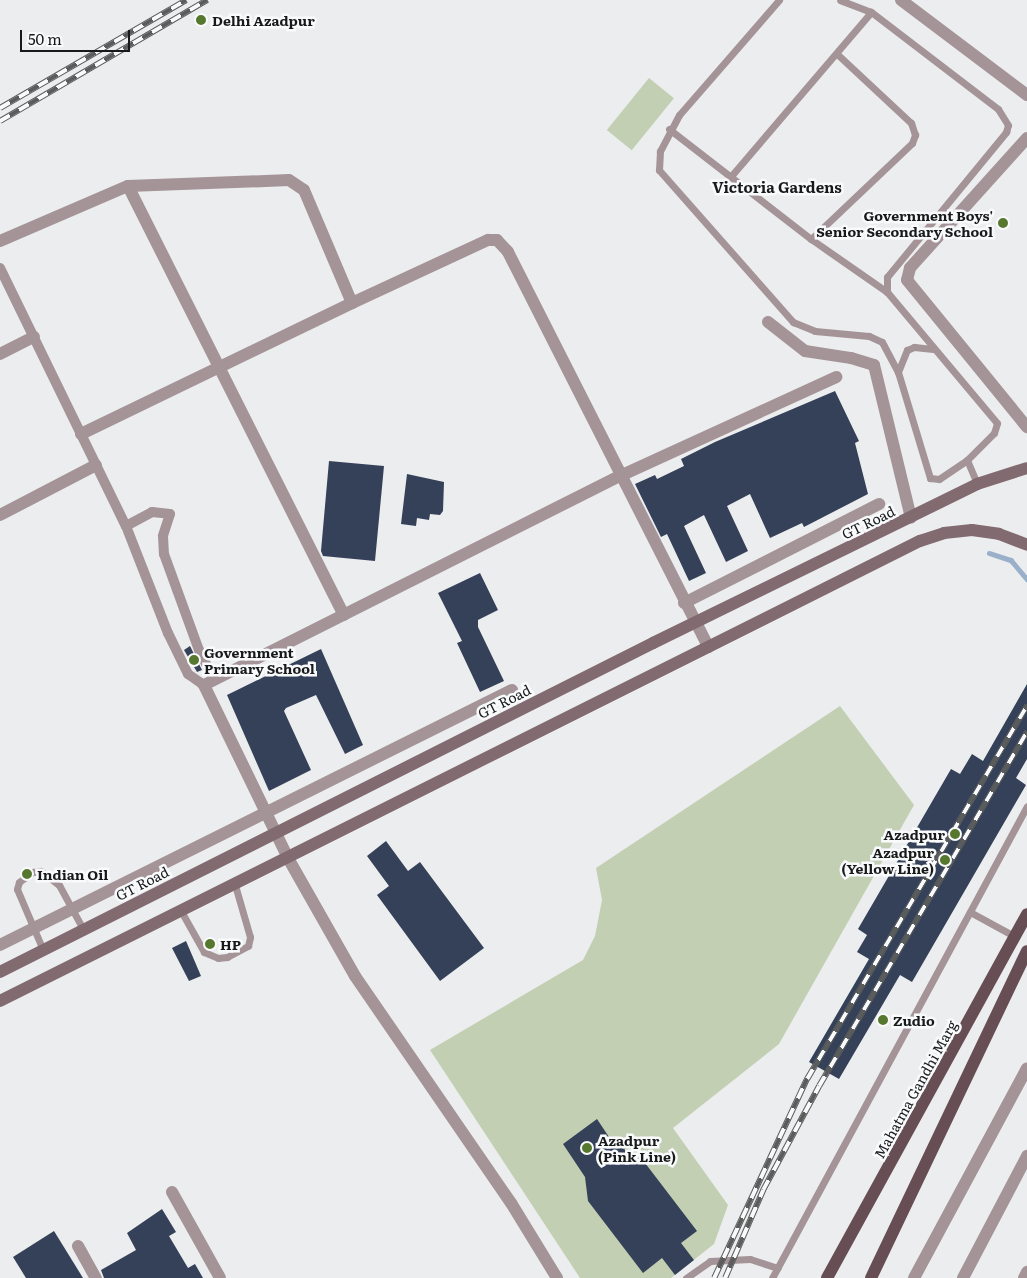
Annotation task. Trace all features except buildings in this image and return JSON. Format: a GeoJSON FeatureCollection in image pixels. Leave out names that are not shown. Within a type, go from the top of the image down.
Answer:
{"type":"FeatureCollection","features":[{"type":"Feature","properties":{"kind":"main road","name":"GT Road"},"geometry":{"type":"LineString","coordinates":[[0,972],[694,623],[977,484],[1027,468]]}},
{"type":"Feature","properties":{"kind":"main road"},"geometry":{"type":"LineString","coordinates":[[0,1001],[920,541],[944,533],[985,531],[1027,545]]}},
{"type":"Feature","properties":{"kind":"main road","name":"Mahatma Gandhi Marg"},"geometry":{"type":"LineString","coordinates":[[828,1278],[1027,914]]}},
{"type":"Feature","properties":{"kind":"main road"},"geometry":{"type":"LineString","coordinates":[[871,1278],[1027,951]]}},
{"type":"Feature","properties":{"kind":"street"},"geometry":{"type":"LineString","coordinates":[[910,3],[1027,95]]}},
{"type":"Feature","properties":{"kind":"street"},"geometry":{"type":"LineString","coordinates":[[1027,138],[910,268],[907,280],[1027,428]]}},
{"type":"Feature","properties":{"kind":"street"},"geometry":{"type":"LineString","coordinates":[[0,241],[128,186],[296,182],[304,190],[352,303]]}},
{"type":"Feature","properties":{"kind":"street"},"geometry":{"type":"LineString","coordinates":[[128,186],[344,615]]}},
{"type":"Feature","properties":{"kind":"street"},"geometry":{"type":"LineString","coordinates":[[81,434],[352,303],[488,240],[503,244],[694,623],[708,647]]}},
{"type":"Feature","properties":{"kind":"street"},"geometry":{"type":"LineString","coordinates":[[0,268],[126,526],[168,633],[188,674],[209,682],[620,476],[836,377]]}},
{"type":"Feature","properties":{"kind":"street"},"geometry":{"type":"LineString","coordinates":[[768,322],[805,352],[851,358],[874,365],[911,518]]}},
{"type":"Feature","properties":{"kind":"street"},"geometry":{"type":"LineString","coordinates":[[0,354],[34,337]]}},
{"type":"Feature","properties":{"kind":"street"},"geometry":{"type":"LineString","coordinates":[[0,515],[96,465]]}},
{"type":"Feature","properties":{"kind":"street"},"geometry":{"type":"LineString","coordinates":[[684,603],[879,504]]}},
{"type":"Feature","properties":{"kind":"street"},"geometry":{"type":"LineString","coordinates":[[126,526],[152,512],[170,514],[163,536],[164,554],[209,682],[288,858],[355,976],[511,1203],[557,1278]]}},
{"type":"Feature","properties":{"kind":"street"},"geometry":{"type":"LineString","coordinates":[[0,945],[512,690]]}},
{"type":"Feature","properties":{"kind":"street"},"geometry":{"type":"LineString","coordinates":[[914,1278],[1027,1068]]}},
{"type":"Feature","properties":{"kind":"street"},"geometry":{"type":"LineString","coordinates":[[963,1278],[1027,1156]]}},
{"type":"Feature","properties":{"kind":"street"},"geometry":{"type":"LineString","coordinates":[[172,1192],[220,1278]]}},
{"type":"Feature","properties":{"kind":"street"},"geometry":{"type":"LineString","coordinates":[[78,1246],[96,1278]]}},
{"type":"Feature","properties":{"kind":"street"},"geometry":{"type":"LineString","coordinates":[[1024,1278],[1027,1272]]}},
{"type":"Feature","properties":{"kind":"lane"},"geometry":{"type":"LineString","coordinates":[[669,129],[732,175],[811,239],[887,292],[997,423],[994,433],[967,460],[939,479],[930,478],[898,372],[878,338],[815,331],[793,322],[663,177],[658,162],[660,151],[669,129],[779,0]]}},
{"type":"Feature","properties":{"kind":"lane"},"geometry":{"type":"LineString","coordinates":[[840,0],[871,12],[998,109],[1008,125],[1006,132],[890,270],[885,284],[887,292]]}},
{"type":"Feature","properties":{"kind":"lane"},"geometry":{"type":"LineString","coordinates":[[732,175],[838,56],[871,12]]}},
{"type":"Feature","properties":{"kind":"lane"},"geometry":{"type":"LineString","coordinates":[[811,239],[912,143],[915,135],[911,123],[838,56]]}},
{"type":"Feature","properties":{"kind":"lane"},"geometry":{"type":"LineString","coordinates":[[898,372],[907,350],[914,347],[933,349]]}},
{"type":"Feature","properties":{"kind":"lane"},"geometry":{"type":"LineString","coordinates":[[967,460],[977,484]]}},
{"type":"Feature","properties":{"kind":"lane"},"geometry":{"type":"LineString","coordinates":[[772,1278],[1027,806]]}},
{"type":"Feature","properties":{"kind":"lane"},"geometry":{"type":"LineString","coordinates":[[43,950],[32,929],[16,889],[19,882],[33,872],[41,871],[59,885],[74,908],[83,929]]}},
{"type":"Feature","properties":{"kind":"lane"},"geometry":{"type":"LineString","coordinates":[[181,912],[204,952],[218,958],[227,957],[248,946],[250,937],[235,885]]}},
{"type":"Feature","properties":{"kind":"lane"},"geometry":{"type":"LineString","coordinates":[[970,912],[1016,937]]}},
{"type":"Feature","properties":{"kind":"lane"},"geometry":{"type":"LineString","coordinates":[[686,1278],[710,1261],[750,1259],[778,1268]]}},
{"type":"Feature","properties":{"kind":"green space"},"geometry":{"type":"Polygon","coordinates":[[[649,78],[674,98],[632,150],[607,130],[649,78]]]}},
{"type":"Feature","properties":{"kind":"green space"},"geometry":{"type":"Polygon","coordinates":[[[840,706],[914,805],[779,1044],[673,1128],[728,1205],[714,1244],[671,1278],[580,1278],[430,1050],[583,960],[595,936],[602,900],[596,868],[840,706]]]}},
{"type":"Feature","properties":{"kind":"waterway"},"geometry":{"type":"LineString","coordinates":[[989,553],[1011,560],[1027,579]]}},
{"type":"Feature","properties":{"kind":"railway"},"geometry":{"type":"LineString","coordinates":[[0,108],[186,0]]}},
{"type":"Feature","properties":{"kind":"railway"},"geometry":{"type":"LineString","coordinates":[[0,121],[207,0]]}},
{"type":"Feature","properties":{"kind":"railway"},"geometry":{"type":"LineString","coordinates":[[714,1278],[807,1079],[1027,705]]}},
{"type":"Feature","properties":{"kind":"railway"},"geometry":{"type":"LineString","coordinates":[[725,1278],[763,1190],[819,1086],[1027,731]]}},
{"type":"Feature","properties":{"kind":"place","name":"Delhi Azadpur"},"geometry":{"type":"Point","coordinates":[201,20]}},
{"type":"Feature","properties":{"kind":"place","name":"Government Boys' Senior Secondary School"},"geometry":{"type":"Point","coordinates":[1003,223]}},
{"type":"Feature","properties":{"kind":"place","name":"Government Primary School"},"geometry":{"type":"Point","coordinates":[194,660]}},
{"type":"Feature","properties":{"kind":"place","name":"Azadpur"},"geometry":{"type":"Point","coordinates":[955,834]}},
{"type":"Feature","properties":{"kind":"place","name":"Azadpur (Yellow Line)"},"geometry":{"type":"Point","coordinates":[945,860]}},
{"type":"Feature","properties":{"kind":"place","name":"Indian Oil"},"geometry":{"type":"Point","coordinates":[27,874]}},
{"type":"Feature","properties":{"kind":"place","name":"HP"},"geometry":{"type":"Point","coordinates":[210,944]}},
{"type":"Feature","properties":{"kind":"place","name":"Zudio"},"geometry":{"type":"Point","coordinates":[883,1020]}},
{"type":"Feature","properties":{"kind":"place","name":"Azadpur (Pink Line)"},"geometry":{"type":"Point","coordinates":[587,1148]}},
{"type":"Feature","properties":{"kind":"district","name":"Victoria Gardens"},"geometry":{"type":"Point","coordinates":[777,187]}}]}
